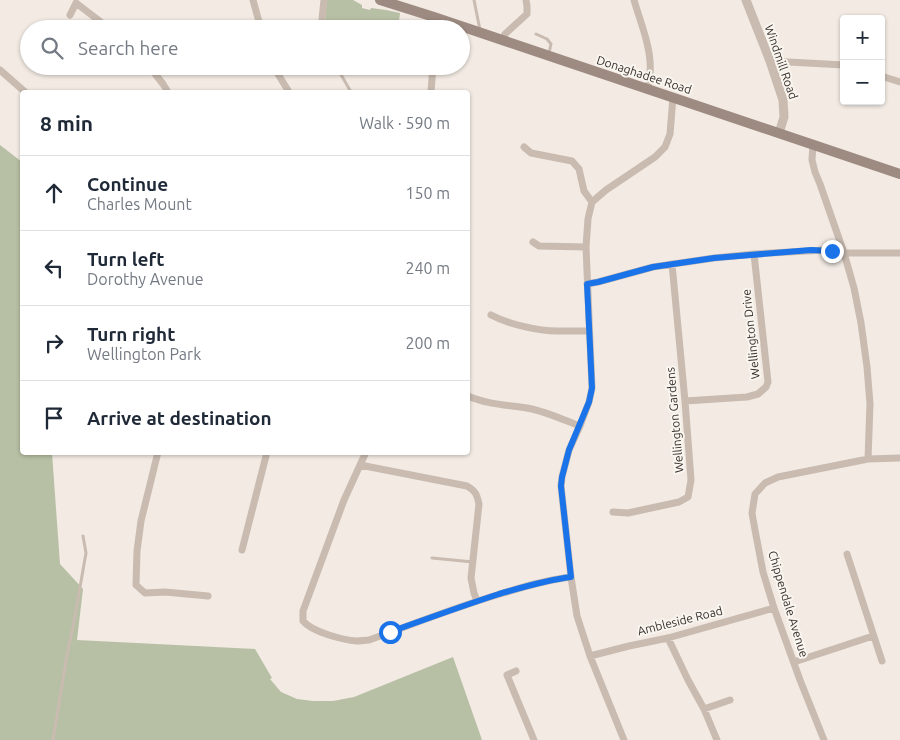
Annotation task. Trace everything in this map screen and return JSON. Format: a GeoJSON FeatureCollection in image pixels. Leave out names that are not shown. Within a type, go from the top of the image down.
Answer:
{"type":"FeatureCollection","features":[{"type":"Feature","properties":{"kind":"main road","name":"Donaghadee Road"},"geometry":{"type":"LineString","coordinates":[[380,0],[443,20]]}},
{"type":"Feature","properties":{"kind":"main road","name":"Donaghadee Road"},"geometry":{"type":"LineString","coordinates":[[470,30],[900,174]]}},
{"type":"Feature","properties":{"kind":"street"},"geometry":{"type":"LineString","coordinates":[[252,0],[258,20]]}},
{"type":"Feature","properties":{"kind":"street"},"geometry":{"type":"LineString","coordinates":[[322,20],[324,0]]}},
{"type":"Feature","properties":{"kind":"street"},"geometry":{"type":"LineString","coordinates":[[502,40],[505,34],[527,14],[526,0]]}},
{"type":"Feature","properties":{"kind":"street"},"geometry":{"type":"LineString","coordinates":[[634,0],[649,52],[651,71],[648,89]]}},
{"type":"Feature","properties":{"kind":"street","name":"Windmill Road"},"geometry":{"type":"LineString","coordinates":[[746,0],[784,100],[784,117],[780,133]]}},
{"type":"Feature","properties":{"kind":"street"},"geometry":{"type":"LineString","coordinates":[[70,15],[76,3],[98,20]]}},
{"type":"Feature","properties":{"kind":"street"},"geometry":{"type":"LineString","coordinates":[[770,61],[840,65]]}},
{"type":"Feature","properties":{"kind":"street"},"geometry":{"type":"LineString","coordinates":[[0,70],[23,90]]}},
{"type":"Feature","properties":{"kind":"street"},"geometry":{"type":"LineString","coordinates":[[156,75],[167,90]]}},
{"type":"Feature","properties":{"kind":"street"},"geometry":{"type":"LineString","coordinates":[[279,75],[288,90]]}},
{"type":"Feature","properties":{"kind":"street"},"geometry":{"type":"LineString","coordinates":[[431,90],[432,75]]}},
{"type":"Feature","properties":{"kind":"street"},"geometry":{"type":"LineString","coordinates":[[885,77],[900,82]]}},
{"type":"Feature","properties":{"kind":"street"},"geometry":{"type":"LineString","coordinates":[[624,740],[590,656],[577,616],[561,486],[569,450],[589,402],[592,388],[586,248],[588,219],[592,202],[606,190],[655,157],[665,146],[670,134],[673,97]]}},
{"type":"Feature","properties":{"kind":"street"},"geometry":{"type":"LineString","coordinates":[[813,144],[812,160],[814,172],[843,251],[854,288],[861,323],[870,404],[868,459]]}},
{"type":"Feature","properties":{"kind":"street"},"geometry":{"type":"LineString","coordinates":[[524,147],[531,153],[572,161],[578,169],[584,191],[592,202]]}},
{"type":"Feature","properties":{"kind":"street"},"geometry":{"type":"LineString","coordinates":[[533,242],[539,246],[586,248]]}},
{"type":"Feature","properties":{"kind":"street"},"geometry":{"type":"LineString","coordinates":[[587,284],[653,267],[754,254],[811,250],[900,253]]}},
{"type":"Feature","properties":{"kind":"street","name":"Wellington Drive"},"geometry":{"type":"LineString","coordinates":[[685,401],[747,397],[758,394],[766,387],[768,382],[754,254]]}},
{"type":"Feature","properties":{"kind":"street","name":"Wellington Gardens"},"geometry":{"type":"LineString","coordinates":[[613,512],[628,514],[679,502],[688,496],[691,480],[672,264]]}},
{"type":"Feature","properties":{"kind":"street"},"geometry":{"type":"LineString","coordinates":[[491,316],[541,330],[589,330]]}},
{"type":"Feature","properties":{"kind":"street"},"geometry":{"type":"LineString","coordinates":[[470,397],[533,410],[580,426]]}},
{"type":"Feature","properties":{"kind":"street"},"geometry":{"type":"LineString","coordinates":[[157,455],[141,521],[136,551],[136,585],[145,593],[165,592],[208,596]]}},
{"type":"Feature","properties":{"kind":"street"},"geometry":{"type":"LineString","coordinates":[[242,550],[266,455]]}},
{"type":"Feature","properties":{"kind":"street"},"geometry":{"type":"LineString","coordinates":[[365,455],[344,500],[303,611],[303,621],[309,627],[345,640],[370,640],[477,601],[552,579],[571,577]]}},
{"type":"Feature","properties":{"kind":"street"},"geometry":{"type":"LineString","coordinates":[[900,458],[900,467]]}},
{"type":"Feature","properties":{"kind":"street","name":"Chippendale Avenue"},"geometry":{"type":"LineString","coordinates":[[824,740],[774,608],[763,572],[752,514],[755,494],[765,483],[778,477],[868,459],[900,458]]}},
{"type":"Feature","properties":{"kind":"street"},"geometry":{"type":"LineString","coordinates":[[360,465],[467,486],[472,489],[479,504],[471,578],[477,601]]}},
{"type":"Feature","properties":{"kind":"street"},"geometry":{"type":"LineString","coordinates":[[847,554],[882,661]]}},
{"type":"Feature","properties":{"kind":"street","name":"Ambleside Road"},"geometry":{"type":"LineString","coordinates":[[590,656],[668,638],[774,608]]}},
{"type":"Feature","properties":{"kind":"street"},"geometry":{"type":"LineString","coordinates":[[794,662],[873,636]]}},
{"type":"Feature","properties":{"kind":"street"},"geometry":{"type":"LineString","coordinates":[[668,638],[704,709],[717,740]]}},
{"type":"Feature","properties":{"kind":"street"},"geometry":{"type":"LineString","coordinates":[[516,671],[507,675],[534,740]]}},
{"type":"Feature","properties":{"kind":"street"},"geometry":{"type":"LineString","coordinates":[[704,709],[730,700]]}},
{"type":"Feature","properties":{"kind":"lane"},"geometry":{"type":"LineString","coordinates":[[474,0],[480,33]]}},
{"type":"Feature","properties":{"kind":"lane"},"geometry":{"type":"LineString","coordinates":[[536,34],[548,39],[551,44],[548,56]]}},
{"type":"Feature","properties":{"kind":"lane"},"geometry":{"type":"LineString","coordinates":[[341,75],[350,90]]}},
{"type":"Feature","properties":{"kind":"lane"},"geometry":{"type":"LineString","coordinates":[[53,740],[86,554],[83,536]]}},
{"type":"Feature","properties":{"kind":"lane"},"geometry":{"type":"LineString","coordinates":[[432,558],[473,562]]}},
{"type":"Feature","properties":{"kind":"green space"},"geometry":{"type":"Polygon","coordinates":[[[327,0],[353,0],[362,5],[362,8],[400,13],[399,20],[325,20],[327,0]]]}},
{"type":"Feature","properties":{"kind":"green space"},"geometry":{"type":"Polygon","coordinates":[[[0,145],[20,160],[20,455],[52,455],[60,564],[83,589],[77,640],[255,649],[272,678],[270,679],[281,692],[297,699],[313,701],[333,701],[354,697],[453,657],[482,740],[0,740],[0,145]]]}},
{"type":"Feature","properties":{"kind":"route"},"geometry":{"type":"LineString","coordinates":[[390,632],[477,601],[552,579],[571,577],[561,486],[569,450],[589,402],[592,388],[587,284],[653,267],[714,258],[811,250],[832,251]]}}]}
